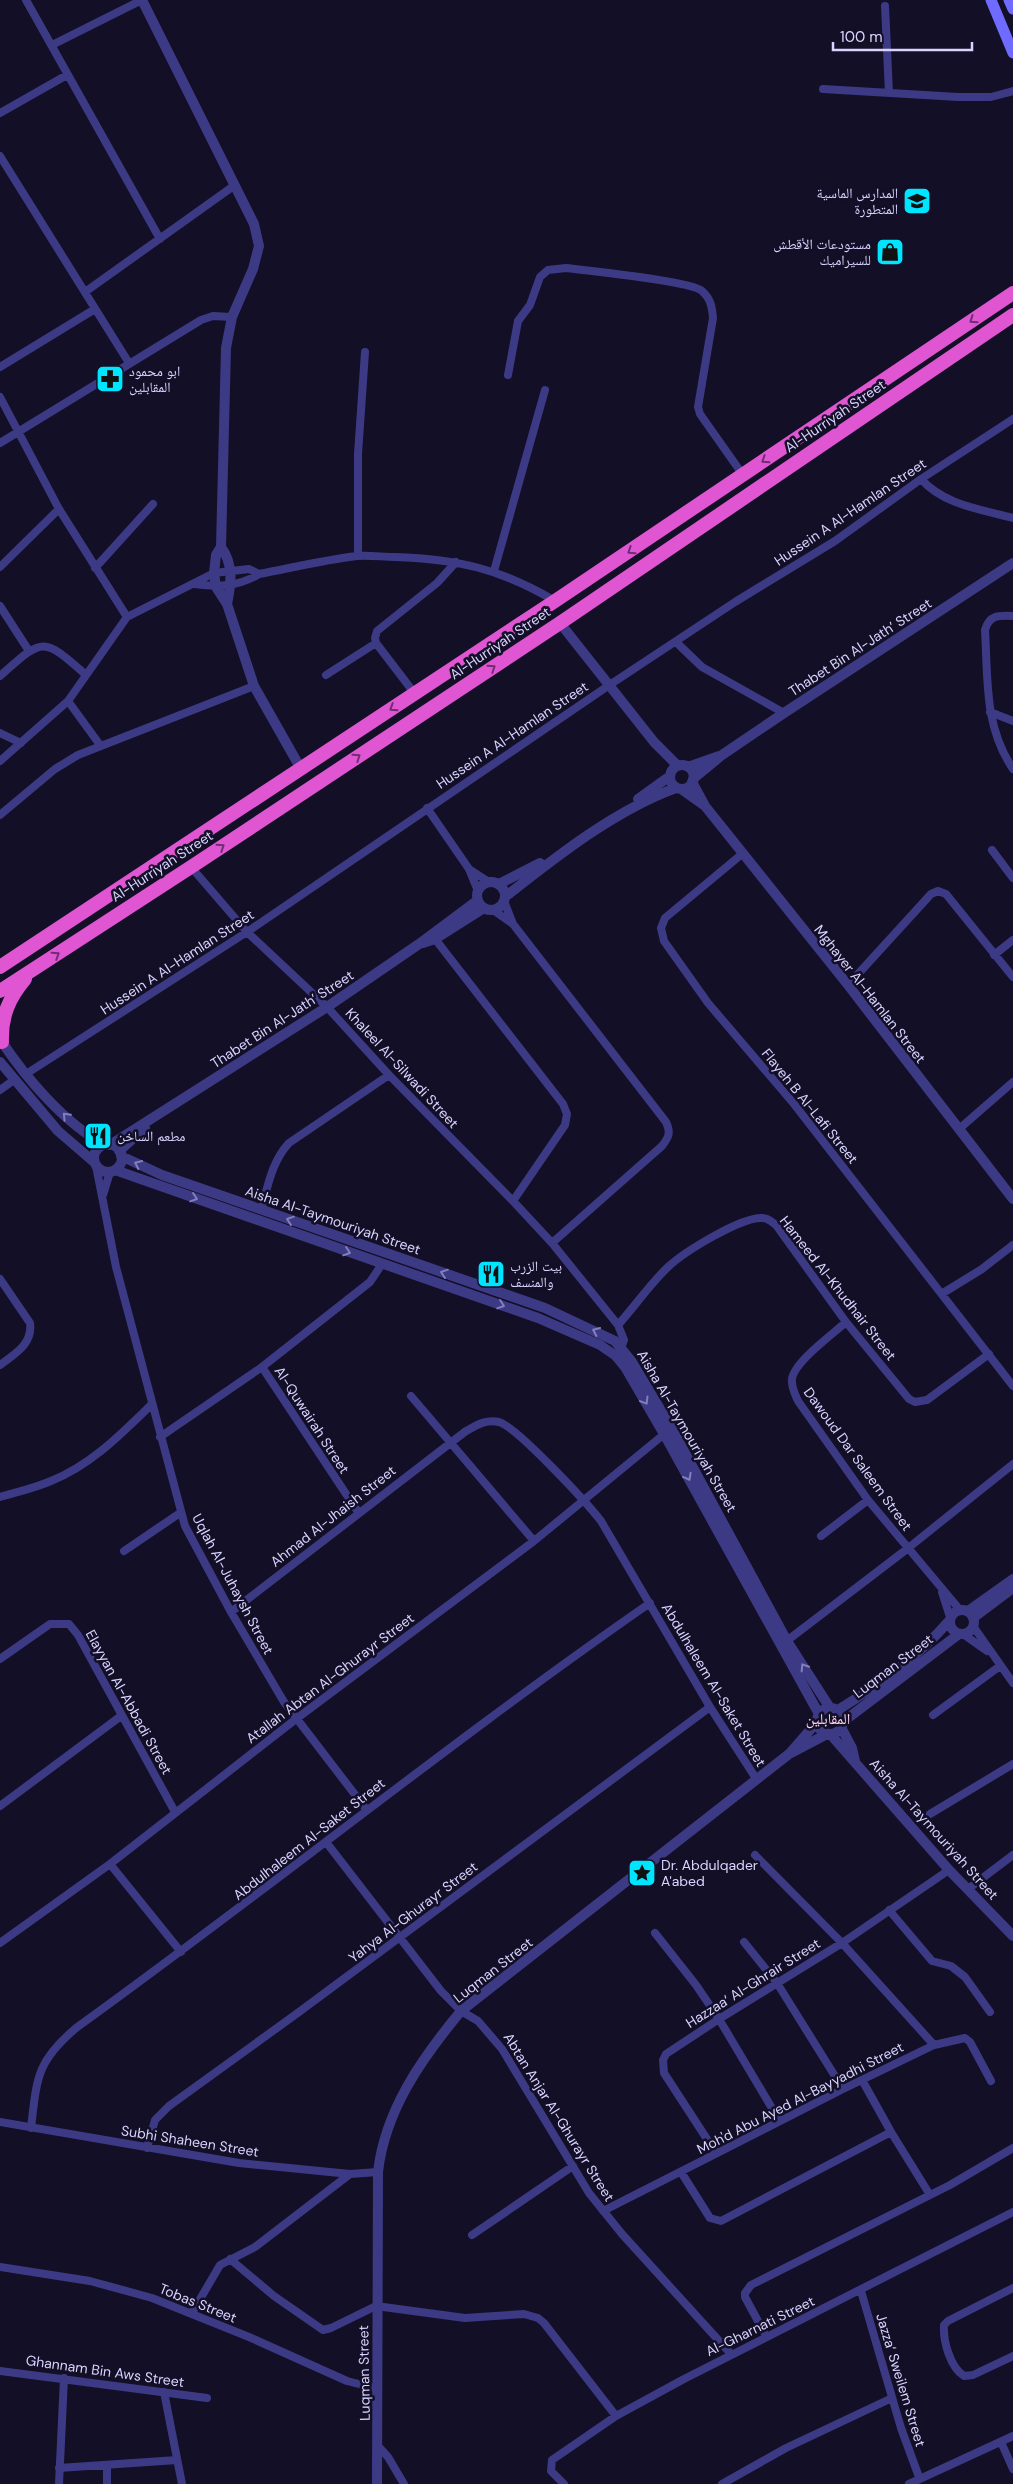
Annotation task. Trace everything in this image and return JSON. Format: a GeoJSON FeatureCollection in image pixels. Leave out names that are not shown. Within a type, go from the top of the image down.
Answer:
{"type":"FeatureCollection","features":[{"type":"Feature","properties":{"kind":"highway","name":"Al-Hurriyah Street"},"geometry":{"type":"LineString","coordinates":[[0,967],[555,601],[1013,293]]}},
{"type":"Feature","properties":{"kind":"highway","name":"Al-Hurriyah Street"},"geometry":{"type":"LineString","coordinates":[[0,991],[560,623],[1013,315]]}},
{"type":"Feature","properties":{"kind":"highway"},"geometry":{"type":"LineString","coordinates":[[1,1040],[1,1026],[6,1007],[15,991],[33,969]]}},
{"type":"Feature","properties":{"kind":"main road"},"geometry":{"type":"LineString","coordinates":[[991,0],[1013,53]]}},
{"type":"Feature","properties":{"kind":"main road"},"geometry":{"type":"LineString","coordinates":[[1009,0],[1013,9]]}},
{"type":"Feature","properties":{"kind":"street"},"geometry":{"type":"LineString","coordinates":[[26,0],[160,239]]}},
{"type":"Feature","properties":{"kind":"street"},"geometry":{"type":"LineString","coordinates":[[52,45],[142,0],[254,224],[259,246],[253,269],[232,317],[226,348],[221,548],[216,555],[214,573],[216,587],[227,604],[254,686],[301,769]]}},
{"type":"Feature","properties":{"kind":"street"},"geometry":{"type":"LineString","coordinates":[[885,6],[889,93]]}},
{"type":"Feature","properties":{"kind":"street"},"geometry":{"type":"LineString","coordinates":[[0,113],[67,75]]}},
{"type":"Feature","properties":{"kind":"street"},"geometry":{"type":"LineString","coordinates":[[823,89],[991,97],[1013,91]]}},
{"type":"Feature","properties":{"kind":"street"},"geometry":{"type":"LineString","coordinates":[[0,156],[129,363]]}},
{"type":"Feature","properties":{"kind":"street"},"geometry":{"type":"LineString","coordinates":[[85,292],[235,185]]}},
{"type":"Feature","properties":{"kind":"street"},"geometry":{"type":"LineString","coordinates":[[508,375],[518,321],[530,305],[540,277],[548,270],[566,268],[681,284],[700,289],[712,305],[713,318],[698,406],[700,414],[743,475]]}},
{"type":"Feature","properties":{"kind":"street"},"geometry":{"type":"LineString","coordinates":[[0,368],[96,308]]}},
{"type":"Feature","properties":{"kind":"street"},"geometry":{"type":"LineString","coordinates":[[0,443],[206,318],[232,317]]}},
{"type":"Feature","properties":{"kind":"street"},"geometry":{"type":"LineString","coordinates":[[358,556],[358,454],[365,352]]}},
{"type":"Feature","properties":{"kind":"street"},"geometry":{"type":"LineString","coordinates":[[494,571],[545,390]]}},
{"type":"Feature","properties":{"kind":"street"},"geometry":{"type":"LineString","coordinates":[[0,397],[59,509],[127,617]]}},
{"type":"Feature","properties":{"kind":"street","name":"Hussein A Al-Hamlan Street"},"geometry":{"type":"LineString","coordinates":[[26,1074],[246,932],[608,686],[735,602],[835,541],[921,479],[1013,419]]}},
{"type":"Feature","properties":{"kind":"street"},"geometry":{"type":"LineString","coordinates":[[921,479],[931,490],[944,499],[1013,518]]}},
{"type":"Feature","properties":{"kind":"street"},"geometry":{"type":"LineString","coordinates":[[95,568],[153,504]]}},
{"type":"Feature","properties":{"kind":"street"},"geometry":{"type":"LineString","coordinates":[[0,567],[59,509]]}},
{"type":"Feature","properties":{"kind":"street"},"geometry":{"type":"LineString","coordinates":[[221,548],[227,554],[232,585],[227,604]]}},
{"type":"Feature","properties":{"kind":"street"},"geometry":{"type":"LineString","coordinates":[[194,584],[216,587],[232,585],[249,580],[259,574],[358,556],[456,562],[494,571],[528,585],[555,601]]}},
{"type":"Feature","properties":{"kind":"street"},"geometry":{"type":"LineString","coordinates":[[415,694],[374,638],[377,631],[437,583],[456,562]]}},
{"type":"Feature","properties":{"kind":"street","name":"Thabet Bin Al-Jath’ Street"},"geometry":{"type":"LineString","coordinates":[[679,788],[689,786],[722,755],[1013,563]]}},
{"type":"Feature","properties":{"kind":"street"},"geometry":{"type":"LineString","coordinates":[[0,761],[68,700],[127,617],[214,573],[249,569],[259,574]]}},
{"type":"Feature","properties":{"kind":"street"},"geometry":{"type":"LineString","coordinates":[[0,606],[28,651]]}},
{"type":"Feature","properties":{"kind":"street"},"geometry":{"type":"LineString","coordinates":[[1013,616],[998,615],[991,618],[985,630],[990,712],[997,740],[1013,769]]}},
{"type":"Feature","properties":{"kind":"street"},"geometry":{"type":"LineString","coordinates":[[560,623],[608,686],[677,770],[670,782],[679,788]]}},
{"type":"Feature","properties":{"kind":"street"},"geometry":{"type":"LineString","coordinates":[[326,675],[376,642]]}},
{"type":"Feature","properties":{"kind":"street"},"geometry":{"type":"LineString","coordinates":[[676,642],[702,667],[784,713]]}},
{"type":"Feature","properties":{"kind":"street"},"geometry":{"type":"LineString","coordinates":[[0,676],[28,651],[48,646],[57,650],[85,674]]}},
{"type":"Feature","properties":{"kind":"street"},"geometry":{"type":"LineString","coordinates":[[0,815],[55,769],[78,755],[254,686]]}},
{"type":"Feature","properties":{"kind":"street"},"geometry":{"type":"LineString","coordinates":[[68,700],[100,745]]}},
{"type":"Feature","properties":{"kind":"street"},"geometry":{"type":"LineString","coordinates":[[990,712],[1013,720]]}},
{"type":"Feature","properties":{"kind":"street"},"geometry":{"type":"LineString","coordinates":[[0,733],[21,742]]}},
{"type":"Feature","properties":{"kind":"street","name":"Thabet Bin Al-Jath’ Street"},"geometry":{"type":"LineString","coordinates":[[114,1149],[159,1115],[327,1007],[483,902],[494,883],[556,854],[677,770],[722,755]]}},
{"type":"Feature","properties":{"kind":"street","name":"Mghayer Al-Hamlan Street"},"geometry":{"type":"LineString","coordinates":[[677,770],[693,774],[693,781],[705,806],[848,985],[1013,1199]]}},
{"type":"Feature","properties":{"kind":"street"},"geometry":{"type":"LineString","coordinates":[[483,902],[505,899],[540,870],[632,808],[653,796],[679,788]]}},
{"type":"Feature","properties":{"kind":"street","name":"Mghayer Al-Hamlan Street"},"geometry":{"type":"LineString","coordinates":[[679,788],[705,806]]}},
{"type":"Feature","properties":{"kind":"street"},"geometry":{"type":"LineString","coordinates":[[427,808],[469,869],[483,902],[513,924],[666,1122],[670,1130],[670,1137],[662,1146],[552,1243]]}},
{"type":"Feature","properties":{"kind":"street"},"geometry":{"type":"LineString","coordinates":[[992,850],[1013,878]]}},
{"type":"Feature","properties":{"kind":"street","name":"Flayeh B Al-Lafi Street"},"geometry":{"type":"LineString","coordinates":[[742,854],[665,918],[661,934],[708,1002],[794,1104],[943,1293],[1013,1386]]}},
{"type":"Feature","properties":{"kind":"street","name":"Khaleel Al-Silwadi Street"},"geometry":{"type":"LineString","coordinates":[[191,867],[246,932],[327,1007],[389,1075],[552,1243],[618,1325],[624,1340],[619,1352]]}},
{"type":"Feature","properties":{"kind":"street"},"geometry":{"type":"LineString","coordinates":[[469,869],[494,883],[505,899],[513,924]]}},
{"type":"Feature","properties":{"kind":"street"},"geometry":{"type":"LineString","coordinates":[[848,985],[931,894],[938,891],[946,894],[1013,977]]}},
{"type":"Feature","properties":{"kind":"street"},"geometry":{"type":"LineString","coordinates":[[433,936],[563,1104],[567,1114],[565,1125],[513,1201]]}},
{"type":"Feature","properties":{"kind":"street"},"geometry":{"type":"LineString","coordinates":[[994,955],[1013,940]]}},
{"type":"Feature","properties":{"kind":"street","name":"Aisha Al-Taymouriyah Street"},"geometry":{"type":"LineString","coordinates":[[1,1040],[26,1074],[88,1136],[162,1175],[545,1308],[598,1332],[619,1352],[625,1367],[668,1431],[784,1643],[818,1718],[820,1730],[829,1734],[844,1752],[855,1761],[949,1870],[1013,1936]]}},
{"type":"Feature","properties":{"kind":"street"},"geometry":{"type":"LineString","coordinates":[[0,1062],[58,1131],[95,1164],[105,1172],[113,1171],[119,1166],[114,1149],[96,1151],[95,1164]]}},
{"type":"Feature","properties":{"kind":"street"},"geometry":{"type":"LineString","coordinates":[[261,1210],[275,1162],[289,1143],[389,1075]]}},
{"type":"Feature","properties":{"kind":"street"},"geometry":{"type":"LineString","coordinates":[[0,1090],[14,1080]]}},
{"type":"Feature","properties":{"kind":"street"},"geometry":{"type":"LineString","coordinates":[[959,1129],[1013,1082]]}},
{"type":"Feature","properties":{"kind":"street","name":"Uqlah Al-Juhaysh Street"},"geometry":{"type":"LineString","coordinates":[[95,1164],[116,1267],[151,1405],[180,1513],[192,1542],[284,1702],[366,1810]]}},
{"type":"Feature","properties":{"kind":"street","name":"Aisha Al-Taymouriyah Street"},"geometry":{"type":"LineString","coordinates":[[113,1171],[538,1318],[619,1352]]}},
{"type":"Feature","properties":{"kind":"street","name":"Uqlah Al-Juhaysh Street"},"geometry":{"type":"LineString","coordinates":[[102,1197],[113,1171]]}},
{"type":"Feature","properties":{"kind":"street","name":"Hameed Al-Khudhair Street"},"geometry":{"type":"LineString","coordinates":[[618,1325],[668,1267],[706,1240],[755,1218],[764,1218],[776,1224],[846,1322],[909,1400],[915,1402],[927,1400],[989,1354]]}},
{"type":"Feature","properties":{"kind":"street"},"geometry":{"type":"LineString","coordinates":[[943,1293],[982,1269],[1013,1244]]}},
{"type":"Feature","properties":{"kind":"street"},"geometry":{"type":"LineString","coordinates":[[160,1437],[262,1367],[370,1282],[382,1264]]}},
{"type":"Feature","properties":{"kind":"street"},"geometry":{"type":"LineString","coordinates":[[0,1279],[30,1323],[31,1330],[26,1344],[0,1365]]}},
{"type":"Feature","properties":{"kind":"street","name":"Dawoud Dar Saleem Street"},"geometry":{"type":"LineString","coordinates":[[846,1322],[802,1361],[793,1373],[792,1388],[798,1401],[868,1500],[941,1590],[969,1616],[989,1652],[1013,1684]]}},
{"type":"Feature","properties":{"kind":"street","name":"Al-Quwairah Street"},"geometry":{"type":"LineString","coordinates":[[262,1367],[358,1512]]}},
{"type":"Feature","properties":{"kind":"street"},"geometry":{"type":"LineString","coordinates":[[411,1396],[534,1541]]}},
{"type":"Feature","properties":{"kind":"street"},"geometry":{"type":"LineString","coordinates":[[0,1497],[51,1482],[66,1474],[109,1445],[151,1405]]}},
{"type":"Feature","properties":{"kind":"street","name":"Abdulhaleem Al-Saket Street"},"geometry":{"type":"LineString","coordinates":[[451,1441],[478,1424],[490,1421],[502,1423],[585,1500],[601,1521],[710,1707],[757,1780]]}},
{"type":"Feature","properties":{"kind":"street","name":"Atallah Abtan Al-Ghurayr Street"},"geometry":{"type":"LineString","coordinates":[[0,1943],[110,1864],[296,1718],[534,1541],[668,1431]]}},
{"type":"Feature","properties":{"kind":"street","name":"Ahmad Al-Jhaish Street"},"geometry":{"type":"LineString","coordinates":[[231,1612],[451,1441]]}},
{"type":"Feature","properties":{"kind":"street"},"geometry":{"type":"LineString","coordinates":[[784,1643],[908,1549],[1013,1464]]}},
{"type":"Feature","properties":{"kind":"street"},"geometry":{"type":"LineString","coordinates":[[821,1536],[868,1500]]}},
{"type":"Feature","properties":{"kind":"street"},"geometry":{"type":"LineString","coordinates":[[124,1551],[180,1513]]}},
{"type":"Feature","properties":{"kind":"street"},"geometry":{"type":"LineString","coordinates":[[969,1616],[1013,1579]]}},
{"type":"Feature","properties":{"kind":"street"},"geometry":{"type":"LineString","coordinates":[[969,1616],[1013,1588]]}},
{"type":"Feature","properties":{"kind":"street","name":"Dawoud Dar Saleem Street"},"geometry":{"type":"LineString","coordinates":[[941,1590],[950,1619]]}},
{"type":"Feature","properties":{"kind":"street","name":"Abdulhaleem Al-Saket Street"},"geometry":{"type":"LineString","coordinates":[[31,2128],[40,2070],[48,2056],[76,2028],[181,1952],[366,1810],[650,1603]]}},
{"type":"Feature","properties":{"kind":"street","name":"Luqman Street"},"geometry":{"type":"LineString","coordinates":[[377,2484],[378,2388],[376,2306],[378,2172],[384,2137],[400,2100],[434,2043],[461,2011],[789,1754],[818,1718],[883,1680],[918,1653],[950,1619],[969,1616]]}},
{"type":"Feature","properties":{"kind":"street","name":"Luqman Street"},"geometry":{"type":"LineString","coordinates":[[789,1754],[843,1725],[961,1634],[969,1616]]}},
{"type":"Feature","properties":{"kind":"street"},"geometry":{"type":"LineString","coordinates":[[950,1619],[952,1629],[961,1634]]}},
{"type":"Feature","properties":{"kind":"street","name":"Elayyan Al-Abbadi Street"},"geometry":{"type":"LineString","coordinates":[[0,1659],[50,1624],[69,1624],[78,1635],[175,1812]]}},
{"type":"Feature","properties":{"kind":"street","name":"Dawoud Dar Saleem Street"},"geometry":{"type":"LineString","coordinates":[[961,1634],[989,1652]]}},
{"type":"Feature","properties":{"kind":"street","name":"Aisha Al-Taymouriyah Street"},"geometry":{"type":"LineString","coordinates":[[784,1643],[834,1709],[843,1725],[855,1761]]}},
{"type":"Feature","properties":{"kind":"street"},"geometry":{"type":"LineString","coordinates":[[933,1715],[1000,1666]]}},
{"type":"Feature","properties":{"kind":"street","name":"Yahya Al-Ghurayr Street"},"geometry":{"type":"LineString","coordinates":[[147,2148],[155,2120],[169,2106],[710,1707]]}},
{"type":"Feature","properties":{"kind":"street"},"geometry":{"type":"LineString","coordinates":[[0,1806],[121,1716]]}},
{"type":"Feature","properties":{"kind":"street"},"geometry":{"type":"LineString","coordinates":[[930,1814],[1013,1764]]}},
{"type":"Feature","properties":{"kind":"street","name":"Abtan Anjar Al-Ghurayr Street"},"geometry":{"type":"LineString","coordinates":[[326,1842],[442,1992],[461,2011],[478,2021],[502,2050],[603,2211],[730,2354]]}},
{"type":"Feature","properties":{"kind":"street"},"geometry":{"type":"LineString","coordinates":[[755,1855],[842,1943],[934,2045]]}},
{"type":"Feature","properties":{"kind":"street"},"geometry":{"type":"LineString","coordinates":[[968,1889],[1013,1855]]}},
{"type":"Feature","properties":{"kind":"street"},"geometry":{"type":"LineString","coordinates":[[110,1864],[181,1952]]}},
{"type":"Feature","properties":{"kind":"street","name":"Hazzaa‘ Al-Ghrair Street"},"geometry":{"type":"LineString","coordinates":[[716,2153],[664,2073],[662,2066],[666,2054],[842,1943],[949,1870]]}},
{"type":"Feature","properties":{"kind":"street"},"geometry":{"type":"LineString","coordinates":[[889,1910],[932,1961],[950,1966],[965,1977],[990,2012]]}},
{"type":"Feature","properties":{"kind":"street"},"geometry":{"type":"LineString","coordinates":[[655,1933],[696,1985],[719,2019],[779,2120]]}},
{"type":"Feature","properties":{"kind":"street"},"geometry":{"type":"LineString","coordinates":[[744,1942],[777,1983],[843,2089]]}},
{"type":"Feature","properties":{"kind":"street","name":"Moh'd Abu Ayed Al-Bayyadhi Street"},"geometry":{"type":"LineString","coordinates":[[603,2211],[779,2120],[934,2045],[965,2038],[970,2042],[991,2081]]}},
{"type":"Feature","properties":{"kind":"street"},"geometry":{"type":"LineString","coordinates":[[862,2080],[891,2132],[930,2195]]}},
{"type":"Feature","properties":{"kind":"street","name":"Subhi Shaheen Street"},"geometry":{"type":"LineString","coordinates":[[0,2122],[239,2162],[350,2174],[378,2172]]}},
{"type":"Feature","properties":{"kind":"street"},"geometry":{"type":"LineString","coordinates":[[681,2172],[710,2218],[721,2221],[891,2132]]}},
{"type":"Feature","properties":{"kind":"street"},"geometry":{"type":"LineString","coordinates":[[766,2336],[746,2297],[745,2293],[751,2285],[930,2195],[1013,2148]]}},
{"type":"Feature","properties":{"kind":"street"},"geometry":{"type":"LineString","coordinates":[[472,2235],[573,2166]]}},
{"type":"Feature","properties":{"kind":"street"},"geometry":{"type":"LineString","coordinates":[[192,2313],[220,2265],[256,2247],[350,2174]]}},
{"type":"Feature","properties":{"kind":"street","name":"Al-Gharnati Street"},"geometry":{"type":"LineString","coordinates":[[564,2484],[551,2471],[552,2460],[616,2416],[730,2354],[861,2291],[1013,2212]]}},
{"type":"Feature","properties":{"kind":"street"},"geometry":{"type":"LineString","coordinates":[[230,2260],[318,2329],[332,2328],[376,2306],[465,2318],[524,2314],[538,2318],[544,2323],[616,2416]]}},
{"type":"Feature","properties":{"kind":"street","name":"Tobas Street"},"geometry":{"type":"LineString","coordinates":[[0,2266],[90,2281],[152,2298],[192,2313],[347,2381],[378,2388]]}},
{"type":"Feature","properties":{"kind":"street"},"geometry":{"type":"LineString","coordinates":[[1013,2288],[948,2321],[944,2325],[943,2333],[955,2367],[964,2376],[973,2375],[1013,2356]]}},
{"type":"Feature","properties":{"kind":"street","name":"Jazza‘ Sweilem Street"},"geometry":{"type":"LineString","coordinates":[[861,2291],[892,2398],[920,2477]]}},
{"type":"Feature","properties":{"kind":"street","name":"Ghannam Bin Aws Street"},"geometry":{"type":"LineString","coordinates":[[0,2371],[206,2398]]}},
{"type":"Feature","properties":{"kind":"street"},"geometry":{"type":"LineString","coordinates":[[59,2484],[64,2378]]}},
{"type":"Feature","properties":{"kind":"street"},"geometry":{"type":"LineString","coordinates":[[164,2392],[182,2484]]}},
{"type":"Feature","properties":{"kind":"street"},"geometry":{"type":"LineString","coordinates":[[722,2484],[786,2448],[892,2398]]}},
{"type":"Feature","properties":{"kind":"street"},"geometry":{"type":"LineString","coordinates":[[908,2484],[1013,2436]]}},
{"type":"Feature","properties":{"kind":"street"},"geometry":{"type":"LineString","coordinates":[[1001,2442],[1013,2469]]}},
{"type":"Feature","properties":{"kind":"street"},"geometry":{"type":"LineString","coordinates":[[378,2446],[388,2457],[404,2484]]}},
{"type":"Feature","properties":{"kind":"street"},"geometry":{"type":"LineString","coordinates":[[59,2468],[177,2460]]}},
{"type":"Feature","properties":{"kind":"street"},"geometry":{"type":"LineString","coordinates":[[107,2464],[107,2484]]}},
{"type":"Feature","properties":{"kind":"place","name":"المدارس الماسية المتطورة"},"geometry":{"type":"Point","coordinates":[917,201]}},
{"type":"Feature","properties":{"kind":"place","name":"مستودعات الأقطش للسيراميك"},"geometry":{"type":"Point","coordinates":[890,252]}},
{"type":"Feature","properties":{"kind":"place","name":"ابو محمود المقابلين"},"geometry":{"type":"Point","coordinates":[110,379]}},
{"type":"Feature","properties":{"kind":"place","name":"مطعم الساخن"},"geometry":{"type":"Point","coordinates":[98,1136]}},
{"type":"Feature","properties":{"kind":"place","name":"بيت الزرب والمنسف"},"geometry":{"type":"Point","coordinates":[491,1274]}},
{"type":"Feature","properties":{"kind":"place","name":"Dr. Abdulqader A'abed"},"geometry":{"type":"Point","coordinates":[642,1873]}},
{"type":"Feature","properties":{"kind":"district","name":"المقابلين"},"geometry":{"type":"Point","coordinates":[828,1719]}}]}
